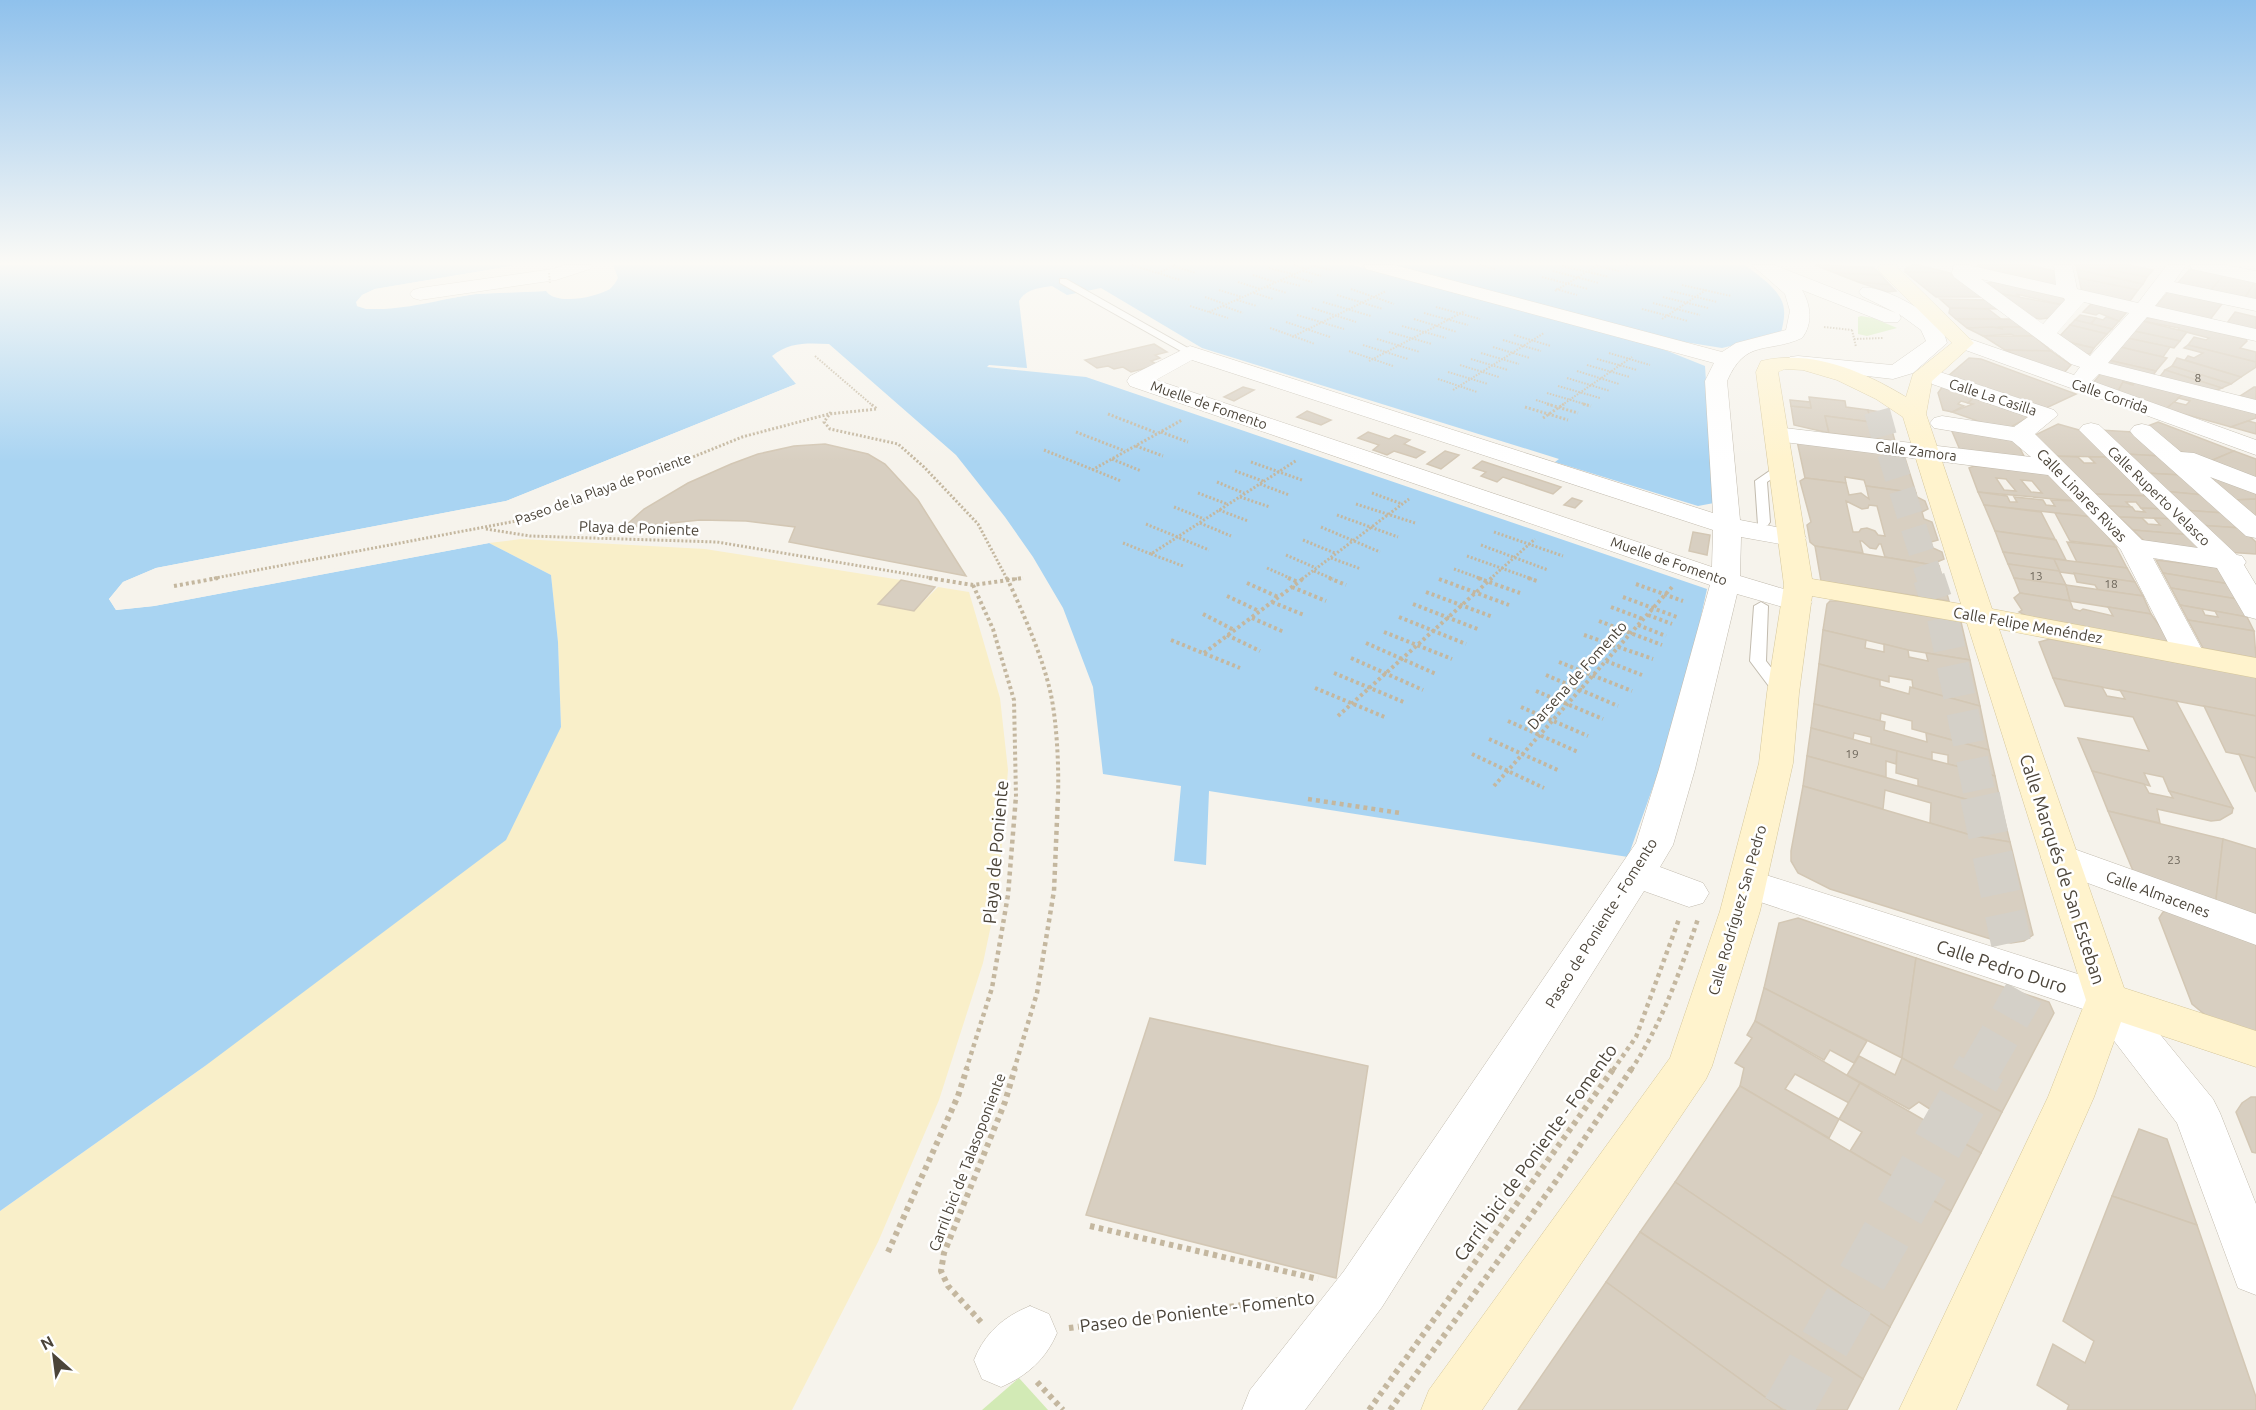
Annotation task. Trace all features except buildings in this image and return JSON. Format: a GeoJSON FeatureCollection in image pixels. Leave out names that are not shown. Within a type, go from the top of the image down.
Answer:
{"type":"FeatureCollection","features":[{"type":"Feature","properties":{"kind":"street"},"geometry":{"type":"LineString","coordinates":[[1606,331],[1723,364],[1736,349],[1792,331]]}},
{"type":"Feature","properties":{"kind":"street"},"geometry":{"type":"LineString","coordinates":[[1798,331],[1820,362]]}},
{"type":"Feature","properties":{"kind":"street"},"geometry":{"type":"LineString","coordinates":[[1796,362],[1893,372],[1905,368],[1937,343],[1935,331]]}},
{"type":"Feature","properties":{"kind":"street"},"geometry":{"type":"LineString","coordinates":[[1942,331],[1964,343]]}},
{"type":"Feature","properties":{"kind":"street"},"geometry":{"type":"LineString","coordinates":[[2041,331],[2079,359],[2096,366],[2256,407]]}},
{"type":"Feature","properties":{"kind":"street"},"geometry":{"type":"LineString","coordinates":[[2045,334],[2048,331]]}},
{"type":"Feature","properties":{"kind":"street"},"geometry":{"type":"LineString","coordinates":[[2066,381],[2081,380],[2096,366],[2125,331]]}},
{"type":"Feature","properties":{"kind":"street"},"geometry":{"type":"LineString","coordinates":[[2237,331],[2256,335]]}},
{"type":"Feature","properties":{"kind":"street","name":"Calle Corrida"},"geometry":{"type":"LineString","coordinates":[[1964,343],[2256,448]]}},
{"type":"Feature","properties":{"kind":"street","name":"Calle Marqués de San Esteban"},"geometry":{"type":"LineString","coordinates":[[1927,1410],[2071,1096],[2107,1000],[1924,452],[1914,414],[1921,379],[1964,343]]}},
{"type":"Feature","properties":{"kind":"street"},"geometry":{"type":"LineString","coordinates":[[1190,352],[1727,526],[1792,538]]}},
{"type":"Feature","properties":{"kind":"street","name":"Muelle de Fomento"},"geometry":{"type":"LineString","coordinates":[[1190,352],[1138,381],[1726,580],[1798,594]]}},
{"type":"Feature","properties":{"kind":"street"},"geometry":{"type":"LineString","coordinates":[[1796,362],[1839,374],[1876,389],[1914,414]]}},
{"type":"Feature","properties":{"kind":"street","name":"Calle Rodríguez San Pedro"},"geometry":{"type":"LineString","coordinates":[[1449,1410],[1690,1066],[1747,883],[1776,763],[1798,594],[1792,538],[1767,372],[1769,366],[1775,363],[1796,362]]}},
{"type":"Feature","properties":{"kind":"street","name":"Paseo de Poniente - Fomento"},"geometry":{"type":"LineString","coordinates":[[1270,1410],[1363,1290],[1654,845],[1677,769],[1726,580],[1727,526],[1716,381],[1723,364]]}},
{"type":"Feature","properties":{"kind":"street","name":"Calle La Casilla"},"geometry":{"type":"LineString","coordinates":[[1940,379],[2046,414],[2019,435]]}},
{"type":"Feature","properties":{"kind":"street"},"geometry":{"type":"LineString","coordinates":[[2227,399],[2253,385]]}},
{"type":"Feature","properties":{"kind":"street"},"geometry":{"type":"LineString","coordinates":[[1942,423],[2019,435]]}},
{"type":"Feature","properties":{"kind":"street","name":"Calle Ruperto Velasco"},"geometry":{"type":"LineString","coordinates":[[2091,430],[2242,564],[2256,610]]}},
{"type":"Feature","properties":{"kind":"street"},"geometry":{"type":"LineString","coordinates":[[2142,431],[2256,530]]}},
{"type":"Feature","properties":{"kind":"street","name":"Calle Zamora"},"geometry":{"type":"LineString","coordinates":[[1776,434],[2056,468]]}},
{"type":"Feature","properties":{"kind":"street","name":"Calle Linares Rivas"},"geometry":{"type":"LineString","coordinates":[[2019,435],[2028,440],[2133,547],[2189,655]]}},
{"type":"Feature","properties":{"kind":"street"},"geometry":{"type":"LineString","coordinates":[[2161,449],[2256,486]]}},
{"type":"Feature","properties":{"kind":"street"},"geometry":{"type":"LineString","coordinates":[[2133,547],[2242,564]]}},
{"type":"Feature","properties":{"kind":"street","name":"Calle Felipe Menéndez"},"geometry":{"type":"LineString","coordinates":[[1798,594],[1979,616],[2256,668]]}},
{"type":"Feature","properties":{"kind":"street","name":"Calle Almacenes"},"geometry":{"type":"LineString","coordinates":[[2060,858],[2256,930]]}},
{"type":"Feature","properties":{"kind":"street"},"geometry":{"type":"LineString","coordinates":[[1636,873],[1689,893]]}},
{"type":"Feature","properties":{"kind":"street","name":"Calle Pedro Duro"},"geometry":{"type":"LineString","coordinates":[[1747,883],[2256,1049]]}},
{"type":"Feature","properties":{"kind":"street"},"geometry":{"type":"LineString","coordinates":[[2107,1000],[2198,1113],[2256,1270]]}},
{"type":"Feature","properties":{"kind":"lane"},"geometry":{"type":"LineString","coordinates":[[1152,331],[1190,352]]}},
{"type":"Feature","properties":{"kind":"lane"},"geometry":{"type":"LineString","coordinates":[[1763,522],[1761,481],[1781,468]]}},
{"type":"Feature","properties":{"kind":"lane"},"geometry":{"type":"LineString","coordinates":[[1761,606],[1758,661],[1784,693]]}},
{"type":"Feature","properties":{"kind":"path"},"geometry":{"type":"LineString","coordinates":[[1277,331],[1315,344]]}},
{"type":"Feature","properties":{"kind":"path"},"geometry":{"type":"LineString","coordinates":[[1292,337],[1305,331]]}},
{"type":"Feature","properties":{"kind":"path"},"geometry":{"type":"LineString","coordinates":[[1312,331],[1330,337]]}},
{"type":"Feature","properties":{"kind":"path"},"geometry":{"type":"LineString","coordinates":[[1420,331],[1446,338]]}},
{"type":"Feature","properties":{"kind":"path"},"geometry":{"type":"LineString","coordinates":[[1369,361],[1426,331]]}},
{"type":"Feature","properties":{"kind":"path"},"geometry":{"type":"LineString","coordinates":[[1453,331],[1457,332]]}},
{"type":"Feature","properties":{"kind":"path"},"geometry":{"type":"LineString","coordinates":[[1389,332],[1432,344]]}},
{"type":"Feature","properties":{"kind":"path"},"geometry":{"type":"LineString","coordinates":[[1453,390],[1544,333]]}},
{"type":"Feature","properties":{"kind":"path"},"geometry":{"type":"LineString","coordinates":[[1514,335],[1551,346]]}},
{"type":"Feature","properties":{"kind":"path"},"geometry":{"type":"LineString","coordinates":[[1854,339],[1886,338]]}},
{"type":"Feature","properties":{"kind":"path"},"geometry":{"type":"LineString","coordinates":[[1377,339],[1420,352]]}},
{"type":"Feature","properties":{"kind":"path"},"geometry":{"type":"LineString","coordinates":[[1503,340],[1541,351]]}},
{"type":"Feature","properties":{"kind":"path"},"geometry":{"type":"LineString","coordinates":[[1363,345],[1408,359]]}},
{"type":"Feature","properties":{"kind":"path"},"geometry":{"type":"LineString","coordinates":[[1493,347],[1530,358]]}},
{"type":"Feature","properties":{"kind":"path"},"geometry":{"type":"LineString","coordinates":[[1349,351],[1393,366]]}},
{"type":"Feature","properties":{"kind":"path"},"geometry":{"type":"LineString","coordinates":[[1543,418],[1640,351]]}},
{"type":"Feature","properties":{"kind":"path"},"geometry":{"type":"LineString","coordinates":[[1481,352],[1519,364]]}},
{"type":"Feature","properties":{"kind":"path"},"geometry":{"type":"LineString","coordinates":[[1609,353],[1650,365]]}},
{"type":"Feature","properties":{"kind":"path","name":"Paseo de la Playa de Poniente"},"geometry":{"type":"LineString","coordinates":[[174,586],[527,519],[654,473],[742,437],[830,413],[877,409],[815,356]]}},
{"type":"Feature","properties":{"kind":"path"},"geometry":{"type":"LineString","coordinates":[[1471,359],[1508,370]]}},
{"type":"Feature","properties":{"kind":"path"},"geometry":{"type":"LineString","coordinates":[[1597,359],[1637,370]]}},
{"type":"Feature","properties":{"kind":"path"},"geometry":{"type":"LineString","coordinates":[[1460,365],[1499,377]]}},
{"type":"Feature","properties":{"kind":"path"},"geometry":{"type":"LineString","coordinates":[[1587,365],[1630,377]]}},
{"type":"Feature","properties":{"kind":"path"},"geometry":{"type":"LineString","coordinates":[[1576,371],[1620,384]]}},
{"type":"Feature","properties":{"kind":"path"},"geometry":{"type":"LineString","coordinates":[[1448,372],[1488,384]]}},
{"type":"Feature","properties":{"kind":"path"},"geometry":{"type":"LineString","coordinates":[[1567,378],[1610,391]]}},
{"type":"Feature","properties":{"kind":"path"},"geometry":{"type":"LineString","coordinates":[[1438,379],[1477,392]]}},
{"type":"Feature","properties":{"kind":"path"},"geometry":{"type":"LineString","coordinates":[[1558,386],[1600,398]]}},
{"type":"Feature","properties":{"kind":"path"},"geometry":{"type":"LineString","coordinates":[[1547,393],[1591,406]]}},
{"type":"Feature","properties":{"kind":"path"},"geometry":{"type":"LineString","coordinates":[[1536,400],[1578,413]]}},
{"type":"Feature","properties":{"kind":"path"},"geometry":{"type":"LineString","coordinates":[[1525,407],[1568,420]]}},
{"type":"Feature","properties":{"kind":"path","name":"Carril bici de Talasoponiente"},"geometry":{"type":"LineString","coordinates":[[830,413],[824,422],[830,429],[875,437],[898,444],[924,466],[978,524],[1025,618],[1051,695],[1059,778],[1054,891],[1036,993],[1005,1102],[944,1253],[941,1271],[948,1286],[1014,1349],[1063,1410]]}},
{"type":"Feature","properties":{"kind":"path"},"geometry":{"type":"LineString","coordinates":[[1108,414],[1188,442]]}},
{"type":"Feature","properties":{"kind":"path"},"geometry":{"type":"LineString","coordinates":[[1092,470],[1188,416]]}},
{"type":"Feature","properties":{"kind":"path"},"geometry":{"type":"LineString","coordinates":[[1076,432],[1125,451]]}},
{"type":"Feature","properties":{"kind":"path"},"geometry":{"type":"LineString","coordinates":[[1136,445],[1163,456]]}},
{"type":"Feature","properties":{"kind":"path"},"geometry":{"type":"LineString","coordinates":[[1044,450],[1121,482]]}},
{"type":"Feature","properties":{"kind":"path"},"geometry":{"type":"LineString","coordinates":[[1151,554],[1299,458]]}},
{"type":"Feature","properties":{"kind":"path"},"geometry":{"type":"LineString","coordinates":[[1111,459],[1141,471]]}},
{"type":"Feature","properties":{"kind":"path"},"geometry":{"type":"LineString","coordinates":[[1251,462],[1302,480]]}},
{"type":"Feature","properties":{"kind":"path"},"geometry":{"type":"LineString","coordinates":[[1234,471],[1263,481]]}},
{"type":"Feature","properties":{"kind":"path"},"geometry":{"type":"LineString","coordinates":[[1217,482],[1245,493]]}},
{"type":"Feature","properties":{"kind":"path"},"geometry":{"type":"LineString","coordinates":[[1259,484],[1289,495]]}},
{"type":"Feature","properties":{"kind":"path"},"geometry":{"type":"LineString","coordinates":[[1198,493],[1227,505]]}},
{"type":"Feature","properties":{"kind":"path"},"geometry":{"type":"LineString","coordinates":[[1372,493],[1402,504]]}},
{"type":"Feature","properties":{"kind":"path"},"geometry":{"type":"LineString","coordinates":[[1204,653],[1414,495]]}},
{"type":"Feature","properties":{"kind":"path"},"geometry":{"type":"LineString","coordinates":[[1239,497],[1270,507]]}},
{"type":"Feature","properties":{"kind":"path"},"geometry":{"type":"LineString","coordinates":[[1356,504],[1415,523]]}},
{"type":"Feature","properties":{"kind":"path"},"geometry":{"type":"LineString","coordinates":[[1174,507],[1204,519]]}},
{"type":"Feature","properties":{"kind":"path"},"geometry":{"type":"LineString","coordinates":[[1219,510],[1248,521]]}},
{"type":"Feature","properties":{"kind":"path"},"geometry":{"type":"LineString","coordinates":[[1337,515],[1398,537]]}},
{"type":"Feature","properties":{"kind":"path"},"geometry":{"type":"LineString","coordinates":[[1199,523],[1231,536]]}},
{"type":"Feature","properties":{"kind":"path"},"geometry":{"type":"LineString","coordinates":[[1146,524],[1209,550]]}},
{"type":"Feature","properties":{"kind":"path"},"geometry":{"type":"LineString","coordinates":[[1321,527],[1380,552]]}},
{"type":"Feature","properties":{"kind":"path","name":"Playa de Poniente"},"geometry":{"type":"LineString","coordinates":[[481,528],[530,536],[717,542],[973,585],[1023,578]]}},
{"type":"Feature","properties":{"kind":"path"},"geometry":{"type":"LineString","coordinates":[[1494,532],[1563,556]]}},
{"type":"Feature","properties":{"kind":"path"},"geometry":{"type":"LineString","coordinates":[[1338,716],[1542,533]]}},
{"type":"Feature","properties":{"kind":"path"},"geometry":{"type":"LineString","coordinates":[[1303,540],[1336,554]]}},
{"type":"Feature","properties":{"kind":"path"},"geometry":{"type":"LineString","coordinates":[[1123,543],[1183,566]]}},
{"type":"Feature","properties":{"kind":"path"},"geometry":{"type":"LineString","coordinates":[[1481,546],[1548,570]]}},
{"type":"Feature","properties":{"kind":"path"},"geometry":{"type":"LineString","coordinates":[[1286,555],[1346,585]]}},
{"type":"Feature","properties":{"kind":"path"},"geometry":{"type":"LineString","coordinates":[[1467,556],[1537,582]]}},
{"type":"Feature","properties":{"kind":"path"},"geometry":{"type":"LineString","coordinates":[[1331,558],[1362,569]]}},
{"type":"Feature","properties":{"kind":"path"},"geometry":{"type":"LineString","coordinates":[[1267,568],[1298,582]]}},
{"type":"Feature","properties":{"kind":"path"},"geometry":{"type":"LineString","coordinates":[[1454,568],[1520,593]]}},
{"type":"Feature","properties":{"kind":"path"},"geometry":{"type":"LineString","coordinates":[[1439,579],[1509,605]]}},
{"type":"Feature","properties":{"kind":"path","name":"Darsena de Fomento"},"geometry":{"type":"LineString","coordinates":[[1494,786],[1679,580]]}},
{"type":"Feature","properties":{"kind":"path"},"geometry":{"type":"LineString","coordinates":[[1247,583],[1278,597]]}},
{"type":"Feature","properties":{"kind":"path"},"geometry":{"type":"LineString","coordinates":[[1636,584],[1683,601]]}},
{"type":"Feature","properties":{"kind":"path","name":"Playa de Poniente"},"geometry":{"type":"LineString","coordinates":[[888,1252],[958,1096],[992,988],[1008,895],[1017,781],[1014,700],[993,629],[973,585]]}},
{"type":"Feature","properties":{"kind":"path"},"geometry":{"type":"LineString","coordinates":[[1292,587],[1326,601]]}},
{"type":"Feature","properties":{"kind":"path"},"geometry":{"type":"LineString","coordinates":[[1426,591],[1492,617]]}},
{"type":"Feature","properties":{"kind":"path"},"geometry":{"type":"LineString","coordinates":[[1227,596],[1260,611]]}},
{"type":"Feature","properties":{"kind":"path"},"geometry":{"type":"LineString","coordinates":[[1623,597],[1677,617]]}},
{"type":"Feature","properties":{"kind":"path"},"geometry":{"type":"LineString","coordinates":[[1272,602],[1304,615]]}},
{"type":"Feature","properties":{"kind":"path"},"geometry":{"type":"LineString","coordinates":[[1413,604],[1480,630]]}},
{"type":"Feature","properties":{"kind":"path"},"geometry":{"type":"LineString","coordinates":[[1611,607],[1643,619]]}},
{"type":"Feature","properties":{"kind":"path"},"geometry":{"type":"LineString","coordinates":[[1203,614],[1234,630]]}},
{"type":"Feature","properties":{"kind":"path"},"geometry":{"type":"LineString","coordinates":[[1648,615],[1672,624]]}},
{"type":"Feature","properties":{"kind":"path"},"geometry":{"type":"LineString","coordinates":[[1251,617],[1284,632]]}},
{"type":"Feature","properties":{"kind":"path"},"geometry":{"type":"LineString","coordinates":[[1399,617],[1466,644]]}},
{"type":"Feature","properties":{"kind":"path"},"geometry":{"type":"LineString","coordinates":[[1599,621],[1662,645]]}},
{"type":"Feature","properties":{"kind":"path"},"geometry":{"type":"LineString","coordinates":[[1638,625],[1666,636]]}},
{"type":"Feature","properties":{"kind":"path"},"geometry":{"type":"LineString","coordinates":[[1384,632],[1452,659]]}},
{"type":"Feature","properties":{"kind":"path"},"geometry":{"type":"LineString","coordinates":[[1227,635],[1260,651]]}},
{"type":"Feature","properties":{"kind":"path"},"geometry":{"type":"LineString","coordinates":[[1584,635],[1653,659]]}},
{"type":"Feature","properties":{"kind":"path"},"geometry":{"type":"LineString","coordinates":[[1171,640],[1240,668]]}},
{"type":"Feature","properties":{"kind":"path"},"geometry":{"type":"LineString","coordinates":[[1366,644],[1436,674]]}},
{"type":"Feature","properties":{"kind":"path"},"geometry":{"type":"LineString","coordinates":[[1351,658],[1423,690]]}},
{"type":"Feature","properties":{"kind":"path"},"geometry":{"type":"LineString","coordinates":[[1606,661],[1642,675]]}},
{"type":"Feature","properties":{"kind":"path"},"geometry":{"type":"LineString","coordinates":[[1559,662],[1632,691]]}},
{"type":"Feature","properties":{"kind":"path"},"geometry":{"type":"LineString","coordinates":[[1334,673],[1406,703]]}},
{"type":"Feature","properties":{"kind":"path"},"geometry":{"type":"LineString","coordinates":[[1546,675],[1618,706]]}},
{"type":"Feature","properties":{"kind":"path"},"geometry":{"type":"LineString","coordinates":[[1315,688],[1387,718]]}},
{"type":"Feature","properties":{"kind":"path"},"geometry":{"type":"LineString","coordinates":[[1536,692],[1603,719]]}},
{"type":"Feature","properties":{"kind":"path"},"geometry":{"type":"LineString","coordinates":[[1521,707],[1588,736]]}},
{"type":"Feature","properties":{"kind":"path"},"geometry":{"type":"LineString","coordinates":[[1508,721],[1578,752]]}},
{"type":"Feature","properties":{"kind":"path"},"geometry":{"type":"LineString","coordinates":[[1489,739],[1560,771]]}},
{"type":"Feature","properties":{"kind":"path"},"geometry":{"type":"LineString","coordinates":[[1472,754],[1544,788]]}},
{"type":"Feature","properties":{"kind":"path"},"geometry":{"type":"LineString","coordinates":[[1308,799],[1400,813]]}},
{"type":"Feature","properties":{"kind":"path","name":"Carril bici de Poniente - Fomento"},"geometry":{"type":"LineString","coordinates":[[1369,1410],[1636,1037],[1689,893]]}},
{"type":"Feature","properties":{"kind":"path","name":"Paseo de Poniente - Fomento"},"geometry":{"type":"LineString","coordinates":[[1090,1226],[1363,1290]]}},
{"type":"Feature","properties":{"kind":"path","name":"Paseo de Poniente - Fomento"},"geometry":{"type":"LineString","coordinates":[[1014,1349],[1363,1290]]}},
{"type":"Feature","properties":{"kind":"green space"},"geometry":{"type":"Polygon","coordinates":[[[1858,331],[1886,331],[1867,336],[1858,334],[1858,331]]]}},
{"type":"Feature","properties":{"kind":"green space"},"geometry":{"type":"Polygon","coordinates":[[[1019,1378],[1048,1410],[982,1410],[1019,1378]]]}},
{"type":"Feature","properties":{"kind":"sand"},"geometry":{"type":"Polygon","coordinates":[[[521,539],[705,549],[901,580],[879,604],[914,611],[938,587],[969,592],[1000,698],[1008,770],[998,892],[983,963],[939,1100],[878,1242],[792,1410],[0,1410],[0,1211],[205,1066],[561,727],[558,642],[551,575],[489,543],[521,539]]]}},
{"type":"Feature","properties":{"kind":"water"},"geometry":{"type":"Polygon","coordinates":[[[0,331],[1023,331],[1027,368],[989,365],[987,367],[1086,377],[1707,589],[1680,711],[1628,857],[1209,791],[1206,865],[1174,861],[1181,786],[1103,774],[1093,687],[1063,608],[1033,557],[1005,517],[956,455],[829,344],[792,346],[772,356],[796,384],[506,501],[156,568],[123,582],[109,599],[116,610],[154,606],[489,543],[551,575],[558,642],[561,727],[506,840],[205,1066],[0,1211],[0,331]]]}},
{"type":"Feature","properties":{"kind":"water"},"geometry":{"type":"Polygon","coordinates":[[[1173,331],[1600,331],[1650,344],[1705,366],[1714,503],[1698,506],[1555,462],[1559,459],[1202,348],[1173,331]]]}},
{"type":"Feature","properties":{"kind":"water"},"geometry":{"type":"Polygon","coordinates":[[[1636,331],[1782,331],[1781,334],[1722,348],[1666,339],[1636,331]]]}},
{"type":"Feature","properties":{"kind":"pier"},"geometry":{"type":"Polygon","coordinates":[[[796,384],[798,387],[507,504],[156,571],[124,585],[113,599],[117,607],[154,603],[487,540],[489,543],[154,606],[116,610],[109,599],[123,582],[156,568],[506,501],[796,384]]]}},
{"type":"Feature","properties":{"kind":"tunnel"},"geometry":{"type":"LineString","coordinates":[[1877,411],[1885,440]]}},
{"type":"Feature","properties":{"kind":"tunnel"},"geometry":{"type":"LineString","coordinates":[[1890,453],[1930,579]]}},
{"type":"Feature","properties":{"kind":"tunnel"},"geometry":{"type":"LineString","coordinates":[[1929,578],[1936,599]]}},
{"type":"Feature","properties":{"kind":"tunnel"},"geometry":{"type":"LineString","coordinates":[[1943,618],[1980,797]]}},
{"type":"Feature","properties":{"kind":"tunnel"},"geometry":{"type":"LineString","coordinates":[[1980,796],[2011,943]]}},
{"type":"Feature","properties":{"kind":"tunnel"},"geometry":{"type":"LineString","coordinates":[[1980,1070],[2024,993]]}},
{"type":"Feature","properties":{"kind":"tunnel"},"geometry":{"type":"LineString","coordinates":[[1787,1410],[1981,1068]]}}]}
